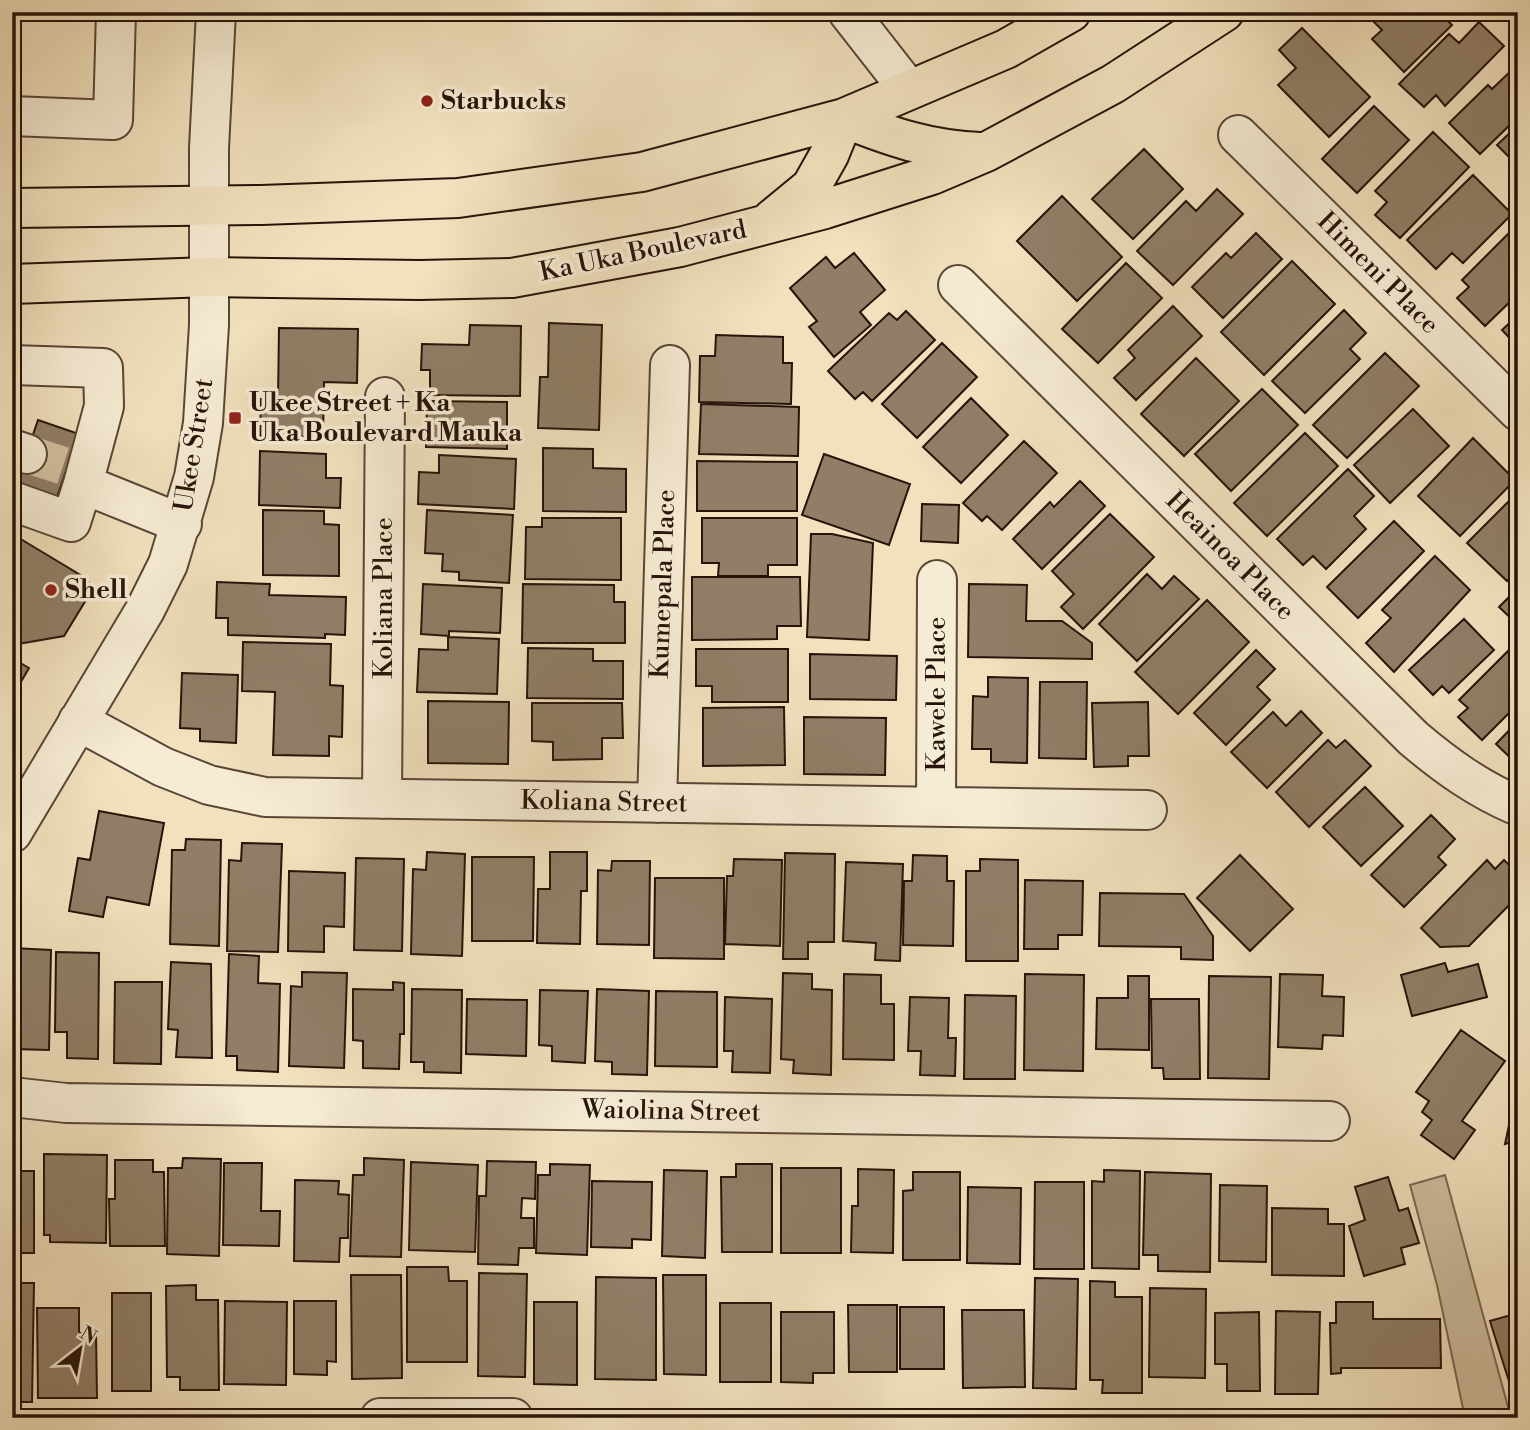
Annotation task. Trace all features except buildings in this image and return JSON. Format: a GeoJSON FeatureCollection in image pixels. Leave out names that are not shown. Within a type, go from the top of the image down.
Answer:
{"type":"FeatureCollection","features":[{"type":"Feature","properties":{"kind":"main road"},"geometry":{"type":"LineString","coordinates":[[12,208],[209,206],[458,198],[642,172],[844,118],[1006,49],[1071,12]]}},
{"type":"Feature","properties":{"kind":"main road","name":"Ka Uka Boulevard"},"geometry":{"type":"LineString","coordinates":[[12,284],[209,277],[419,280],[512,278],[680,247],[764,226],[932,175],[986,152],[1113,84],[1224,12]]}},
{"type":"Feature","properties":{"kind":"main road"},"geometry":{"type":"LineString","coordinates":[[844,118],[888,136],[940,150],[986,152]]}},
{"type":"Feature","properties":{"kind":"main road"},"geometry":{"type":"LineString","coordinates":[[764,226],[811,187],[829,155],[844,118]]}},
{"type":"Feature","properties":{"kind":"street"},"geometry":{"type":"LineString","coordinates":[[12,116],[113,120],[116,12]]}},
{"type":"Feature","properties":{"kind":"street","name":"Ukee Street"},"geometry":{"type":"LineString","coordinates":[[12,833],[145,610],[168,564],[182,524],[203,423],[216,12]]}},
{"type":"Feature","properties":{"kind":"street"},"geometry":{"type":"LineString","coordinates":[[849,12],[909,90]]}},
{"type":"Feature","properties":{"kind":"street","name":"Himeni Place"},"geometry":{"type":"LineString","coordinates":[[1238,135],[1518,411]]}},
{"type":"Feature","properties":{"kind":"street","name":"Heainoa Place"},"geometry":{"type":"LineString","coordinates":[[958,285],[1413,738],[1460,775],[1490,794],[1518,806]]}},
{"type":"Feature","properties":{"kind":"street"},"geometry":{"type":"LineString","coordinates":[[12,365],[103,368],[104,406],[79,475],[71,522],[12,501]]}},
{"type":"Feature","properties":{"kind":"street","name":"Kumepala Place"},"geometry":{"type":"LineString","coordinates":[[657,803],[670,365]]}},
{"type":"Feature","properties":{"kind":"street","name":"Koliana Place"},"geometry":{"type":"LineString","coordinates":[[382,799],[385,397]]}},
{"type":"Feature","properties":{"kind":"street"},"geometry":{"type":"LineString","coordinates":[[79,475],[182,524]]}},
{"type":"Feature","properties":{"kind":"street","name":"Kawele Place"},"geometry":{"type":"LineString","coordinates":[[936,807],[937,580]]}},
{"type":"Feature","properties":{"kind":"street","name":"Koliana Street"},"geometry":{"type":"LineString","coordinates":[[78,721],[163,767],[209,785],[265,797],[1147,810]]}},
{"type":"Feature","properties":{"kind":"street","name":"Waiolina Street"},"geometry":{"type":"LineString","coordinates":[[12,1097],[80,1103],[1330,1121]]}},
{"type":"Feature","properties":{"kind":"street"},"geometry":{"type":"LineString","coordinates":[[380,1418],[513,1418]]}},
{"type":"Feature","properties":{"kind":"shaded area"},"geometry":{"type":"Polygon","coordinates":[[[1445,1175],[1511,1418],[1465,1418],[1437,1285],[1410,1185],[1445,1175]]]}},
{"type":"Feature","properties":{"kind":"tunnel"},"geometry":{"type":"LineString","coordinates":[[27,454],[67,467]]}},
{"type":"Feature","properties":{"kind":"place","name":"Starbucks"},"geometry":{"type":"Point","coordinates":[427,101]}},
{"type":"Feature","properties":{"kind":"place","name":"Ukee Street + Ka Uka Boulevard Mauka"},"geometry":{"type":"Point","coordinates":[235,418]}},
{"type":"Feature","properties":{"kind":"place","name":"Shell"},"geometry":{"type":"Point","coordinates":[51,590]}}]}
